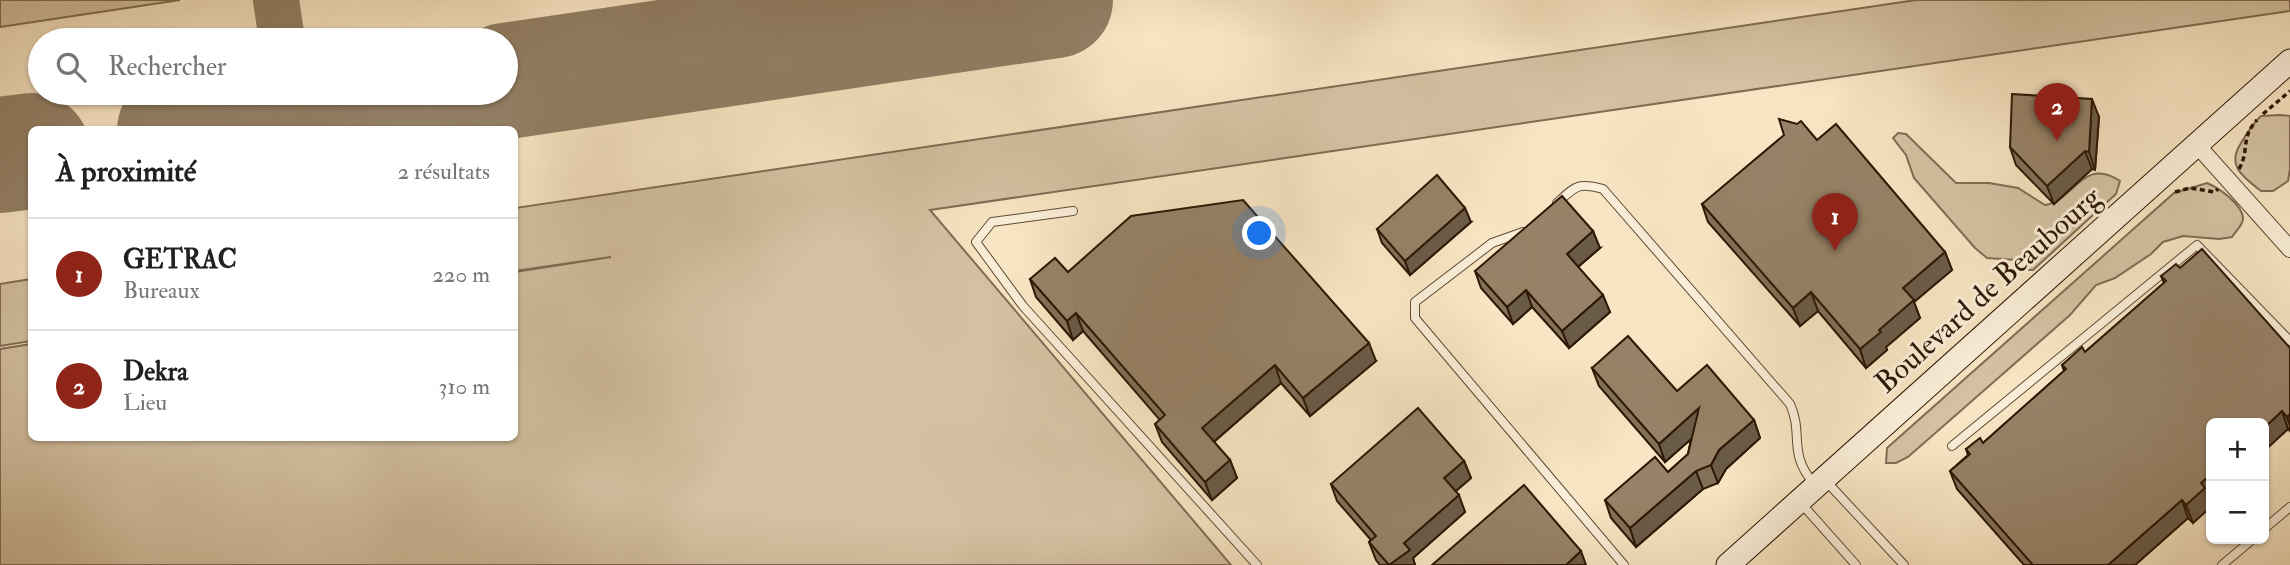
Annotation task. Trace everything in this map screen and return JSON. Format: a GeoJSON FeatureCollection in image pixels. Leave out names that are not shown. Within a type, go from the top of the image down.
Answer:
{"type":"FeatureCollection","features":[{"type":"Feature","properties":{"kind":"main road","name":"Boulevard de Beaubourg"},"geometry":{"type":"LineString","coordinates":[[1728,565],[1810,484],[2290,61]]}},
{"type":"Feature","properties":{"kind":"street"},"geometry":{"type":"LineString","coordinates":[[2197,145],[2290,249]]}},
{"type":"Feature","properties":{"kind":"lane"},"geometry":{"type":"LineString","coordinates":[[1549,209],[1577,185],[1587,184],[1603,189],[1790,404],[1795,416],[1796,446],[1810,484],[1856,565]]}},
{"type":"Feature","properties":{"kind":"lane"},"geometry":{"type":"LineString","coordinates":[[1073,211],[992,222],[976,242],[1023,306],[1257,565]]}},
{"type":"Feature","properties":{"kind":"lane"},"geometry":{"type":"LineString","coordinates":[[1530,226],[1520,234],[1492,243],[1415,302],[1415,318],[1624,565]]}},
{"type":"Feature","properties":{"kind":"lane"},"geometry":{"type":"LineString","coordinates":[[1952,446],[2197,244],[2290,341]]}},
{"type":"Feature","properties":{"kind":"lane"},"geometry":{"type":"LineString","coordinates":[[1810,484],[1904,565]]}},
{"type":"Feature","properties":{"kind":"lane"},"geometry":{"type":"LineString","coordinates":[[2269,525],[2290,507]]}},
{"type":"Feature","properties":{"kind":"lane"},"geometry":{"type":"LineString","coordinates":[[2222,565],[2247,544]]}},
{"type":"Feature","properties":{"kind":"path"},"geometry":{"type":"LineString","coordinates":[[2174,193],[2190,188],[2215,192],[2240,168],[2244,159],[2247,131],[2290,91]]}},
{"type":"Feature","properties":{"kind":"shaded area"},"geometry":{"type":"Polygon","coordinates":[[[0,0],[180,0],[0,27],[0,0]]]}},
{"type":"Feature","properties":{"kind":"shaded area"},"geometry":{"type":"Polygon","coordinates":[[[1916,0],[2290,0],[2290,11],[930,210],[1231,565],[0,565],[0,349],[28,344],[28,441],[518,441],[518,272],[611,257],[518,271],[518,208],[1916,0]]]}},
{"type":"Feature","properties":{"kind":"shaded area"},"geometry":{"type":"Polygon","coordinates":[[[2261,116],[2290,116],[2288,181],[2273,191],[2261,191],[2239,170],[2235,158],[2250,129],[2261,116]]]}},
{"type":"Feature","properties":{"kind":"shaded area"},"geometry":{"type":"Polygon","coordinates":[[[1898,133],[1906,134],[1956,183],[1989,183],[2018,188],[2045,205],[2064,196],[2088,176],[2107,175],[2120,181],[2116,194],[2033,270],[2022,270],[2016,260],[1987,258],[1975,248],[1914,178],[1906,155],[1893,138],[1898,133]]]}},
{"type":"Feature","properties":{"kind":"shaded area"},"geometry":{"type":"Polygon","coordinates":[[[2207,183],[2229,197],[2242,213],[2242,223],[2232,237],[2219,239],[2183,236],[2163,242],[2151,254],[2115,278],[2096,285],[2070,315],[1908,457],[1896,463],[1886,463],[1887,448],[2174,193],[2207,183]]]}},
{"type":"Feature","properties":{"kind":"shaded area"},"geometry":{"type":"Polygon","coordinates":[[[28,279],[28,341],[0,346],[0,284],[28,279]]]}},
{"type":"Feature","properties":{"kind":"building"},"geometry":{"type":"Polygon","coordinates":[[[2012,94],[2092,99],[2089,152],[2085,151],[2047,186],[2010,147],[2012,94]]]}},
{"type":"Feature","properties":{"kind":"building"},"geometry":{"type":"Polygon","coordinates":[[[1779,119],[1797,124],[1801,121],[1817,140],[1836,124],[1945,252],[1903,288],[1914,300],[1860,349],[1811,292],[1793,308],[1702,204],[1784,135],[1779,119]]]}},
{"type":"Feature","properties":{"kind":"building"},"geometry":{"type":"Polygon","coordinates":[[[1437,175],[1465,208],[1405,261],[1377,229],[1437,175]]]}},
{"type":"Feature","properties":{"kind":"building"},"geometry":{"type":"Polygon","coordinates":[[[1562,196],[1593,231],[1567,254],[1603,295],[1562,331],[1526,290],[1507,307],[1475,271],[1562,196]]]}},
{"type":"Feature","properties":{"kind":"building"},"geometry":{"type":"Polygon","coordinates":[[[1243,200],[1369,343],[1303,398],[1275,365],[1202,428],[1230,460],[1205,482],[1155,424],[1165,415],[1076,313],[1067,321],[1030,279],[1055,258],[1068,272],[1131,216],[1243,200]]]}},
{"type":"Feature","properties":{"kind":"building"},"geometry":{"type":"Polygon","coordinates":[[[2202,249],[2290,348],[2290,414],[2287,417],[2282,411],[2269,423],[2269,418],[2206,418],[2206,478],[2201,483],[2205,488],[2186,505],[2182,500],[2108,565],[2033,565],[1950,471],[1970,454],[1966,449],[1980,438],[1983,443],[2066,369],[2062,365],[2082,347],[2085,352],[2166,281],[2161,276],[2176,264],[2180,268],[2202,249]]]}},
{"type":"Feature","properties":{"kind":"building"},"geometry":{"type":"Polygon","coordinates":[[[1628,336],[1677,391],[1707,365],[1754,420],[1719,450],[1711,465],[1696,471],[1630,528],[1605,500],[1655,457],[1668,472],[1688,454],[1699,408],[1659,444],[1592,368],[1628,336]]]}},
{"type":"Feature","properties":{"kind":"building"},"geometry":{"type":"Polygon","coordinates":[[[1418,408],[1464,461],[1444,478],[1459,495],[1404,543],[1410,550],[1389,565],[1369,542],[1376,536],[1331,484],[1418,408]]]}},
{"type":"Feature","properties":{"kind":"building"},"geometry":{"type":"Polygon","coordinates":[[[1524,485],[1581,551],[1566,565],[1432,565],[1524,485]]]}},
{"type":"Feature","properties":{"kind":"taxiway"},"geometry":{"type":"LineString","coordinates":[[276,0],[280,28]]}},
{"type":"Feature","properties":{"kind":"taxiway"},"geometry":{"type":"LineString","coordinates":[[727,0],[733,47]]}},
{"type":"Feature","properties":{"kind":"taxiway"},"geometry":{"type":"LineString","coordinates":[[953,0],[955,15]]}},
{"type":"Feature","properties":{"kind":"taxiway"},"geometry":{"type":"LineString","coordinates":[[293,105],[294,112]]}},
{"type":"Feature","properties":{"kind":"runway"},"geometry":{"type":"LineString","coordinates":[[518,79],[1055,0]]}},
{"type":"Feature","properties":{"kind":"runway"},"geometry":{"type":"LineString","coordinates":[[202,126],[343,105]]}},
{"type":"Feature","properties":{"kind":"runway"},"geometry":{"type":"LineString","coordinates":[[0,155],[28,152]]}},
{"type":"Feature","properties":{"kind":"place","name":"Dekra"},"geometry":{"type":"Point","coordinates":[2057,141]}},
{"type":"Feature","properties":{"kind":"place","name":"GETRAC"},"geometry":{"type":"Point","coordinates":[1835,251]}}]}
